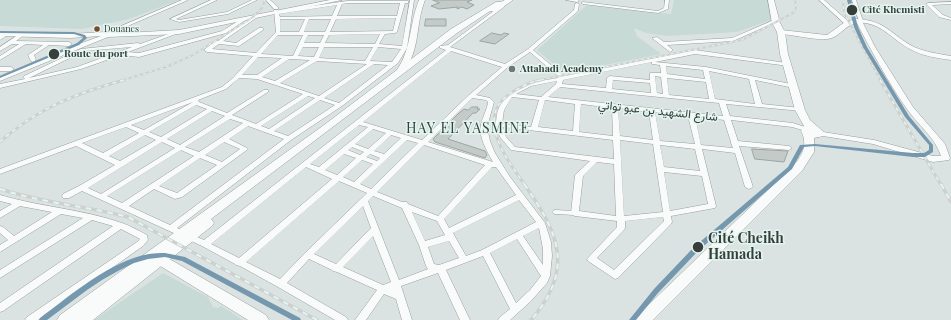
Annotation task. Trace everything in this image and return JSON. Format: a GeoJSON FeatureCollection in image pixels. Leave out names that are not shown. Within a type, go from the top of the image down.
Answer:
{"type":"FeatureCollection","features":[{"type":"Feature","properties":{"kind":"main road"},"geometry":{"type":"LineString","coordinates":[[0,79],[80,45],[123,31],[144,32],[174,29],[232,19],[322,0]]}},
{"type":"Feature","properties":{"kind":"main road"},"geometry":{"type":"LineString","coordinates":[[642,320],[798,168],[809,154],[811,131],[800,110],[784,54],[781,32],[776,21],[771,0]]}},
{"type":"Feature","properties":{"kind":"main road"},"geometry":{"type":"LineString","coordinates":[[0,32],[7,34],[70,36],[111,34],[140,35],[179,32],[245,19],[275,9],[340,1]]}},
{"type":"Feature","properties":{"kind":"main road"},"geometry":{"type":"LineString","coordinates":[[412,1],[420,3],[413,55]]}},
{"type":"Feature","properties":{"kind":"main road"},"geometry":{"type":"LineString","coordinates":[[65,320],[158,257],[186,236],[328,127],[413,55],[427,51],[502,2]]}},
{"type":"Feature","properties":{"kind":"main road"},"geometry":{"type":"LineString","coordinates":[[186,236],[413,55],[446,48],[480,15]]}},
{"type":"Feature","properties":{"kind":"main road"},"geometry":{"type":"LineString","coordinates":[[781,32],[827,37],[832,36],[847,23],[861,21],[885,27],[907,45],[917,50],[951,58]]}},
{"type":"Feature","properties":{"kind":"main road"},"geometry":{"type":"LineString","coordinates":[[0,32],[97,32],[111,34]]}},
{"type":"Feature","properties":{"kind":"main road"},"geometry":{"type":"LineString","coordinates":[[0,74],[69,44],[80,45],[111,34]]}},
{"type":"Feature","properties":{"kind":"main road"},"geometry":{"type":"LineString","coordinates":[[70,36],[78,38],[80,45]]}},
{"type":"Feature","properties":{"kind":"main road"},"geometry":{"type":"LineString","coordinates":[[82,320],[158,257]]}},
{"type":"Feature","properties":{"kind":"main road"},"geometry":{"type":"LineString","coordinates":[[158,257],[261,320]]}},
{"type":"Feature","properties":{"kind":"street"},"geometry":{"type":"LineString","coordinates":[[111,34],[128,23],[186,0]]}},
{"type":"Feature","properties":{"kind":"street"},"geometry":{"type":"LineString","coordinates":[[215,0],[172,19],[179,21],[228,13],[255,0]]}},
{"type":"Feature","properties":{"kind":"street"},"geometry":{"type":"LineString","coordinates":[[0,172],[76,143],[195,101],[224,88],[238,76],[278,32],[275,9],[278,0]]}},
{"type":"Feature","properties":{"kind":"street"},"geometry":{"type":"LineString","coordinates":[[568,0],[579,3],[658,12],[666,9],[667,0]]}},
{"type":"Feature","properties":{"kind":"street"},"geometry":{"type":"LineString","coordinates":[[820,0],[847,23]]}},
{"type":"Feature","properties":{"kind":"street"},"geometry":{"type":"LineString","coordinates":[[811,131],[891,146],[933,159],[946,158],[942,146],[914,115],[866,37],[860,23],[861,21],[854,0]]}},
{"type":"Feature","properties":{"kind":"street"},"geometry":{"type":"LineString","coordinates":[[276,83],[316,59],[323,46],[340,1],[412,1],[413,55]]}},
{"type":"Feature","properties":{"kind":"street"},"geometry":{"type":"LineString","coordinates":[[276,34],[395,32],[403,2]]}},
{"type":"Feature","properties":{"kind":"street"},"geometry":{"type":"LineString","coordinates":[[204,244],[357,122],[502,2]]}},
{"type":"Feature","properties":{"kind":"street"},"geometry":{"type":"LineString","coordinates":[[281,284],[308,255],[471,96],[506,66],[530,50],[576,10],[579,3]]}},
{"type":"Feature","properties":{"kind":"street"},"geometry":{"type":"LineString","coordinates":[[951,3],[928,4],[941,16],[951,19]]}},
{"type":"Feature","properties":{"kind":"street"},"geometry":{"type":"LineString","coordinates":[[275,9],[308,17],[399,17]]}},
{"type":"Feature","properties":{"kind":"street"},"geometry":{"type":"LineString","coordinates":[[228,13],[232,19]]}},
{"type":"Feature","properties":{"kind":"street"},"geometry":{"type":"LineString","coordinates":[[257,16],[207,50],[295,58],[370,62],[397,67]]}},
{"type":"Feature","properties":{"kind":"street"},"geometry":{"type":"LineString","coordinates":[[295,58],[304,34],[308,17]]}},
{"type":"Feature","properties":{"kind":"street"},"geometry":{"type":"LineString","coordinates":[[120,53],[139,55],[224,32],[245,19]]}},
{"type":"Feature","properties":{"kind":"street"},"geometry":{"type":"LineString","coordinates":[[663,44],[733,39],[776,21]]}},
{"type":"Feature","properties":{"kind":"street"},"geometry":{"type":"LineString","coordinates":[[123,31],[128,23]]}},
{"type":"Feature","properties":{"kind":"street"},"geometry":{"type":"LineString","coordinates":[[217,42],[237,45],[261,28]]}},
{"type":"Feature","properties":{"kind":"street"},"geometry":{"type":"LineString","coordinates":[[0,86],[79,68],[179,32]]}},
{"type":"Feature","properties":{"kind":"street"},"geometry":{"type":"LineString","coordinates":[[270,132],[370,62],[383,33]]}},
{"type":"Feature","properties":{"kind":"street"},"geometry":{"type":"LineString","coordinates":[[0,38],[7,34]]}},
{"type":"Feature","properties":{"kind":"street"},"geometry":{"type":"LineString","coordinates":[[0,49],[23,34]]}},
{"type":"Feature","properties":{"kind":"street"},"geometry":{"type":"LineString","coordinates":[[655,38],[670,50]]}},
{"type":"Feature","properties":{"kind":"street"},"geometry":{"type":"LineString","coordinates":[[10,42],[69,44]]}},
{"type":"Feature","properties":{"kind":"street"},"geometry":{"type":"LineString","coordinates":[[0,58],[24,43]]}},
{"type":"Feature","properties":{"kind":"street"},"geometry":{"type":"LineString","coordinates":[[33,60],[31,55],[47,44]]}},
{"type":"Feature","properties":{"kind":"street"},"geometry":{"type":"LineString","coordinates":[[14,84],[80,45],[149,44]]}},
{"type":"Feature","properties":{"kind":"street"},"geometry":{"type":"LineString","coordinates":[[300,46],[376,46],[413,55]]}},
{"type":"Feature","properties":{"kind":"street"},"geometry":{"type":"LineString","coordinates":[[446,48],[506,66]]}},
{"type":"Feature","properties":{"kind":"street"},"geometry":{"type":"LineString","coordinates":[[530,50],[561,76],[559,82],[542,99],[534,129]]}},
{"type":"Feature","properties":{"kind":"street"},"geometry":{"type":"LineString","coordinates":[[618,162],[513,149],[508,145],[498,125],[501,109],[510,95],[529,85],[559,82],[695,52],[787,65]]}},
{"type":"Feature","properties":{"kind":"street"},"geometry":{"type":"LineString","coordinates":[[171,228],[289,139],[397,67],[401,56],[413,55]]}},
{"type":"Feature","properties":{"kind":"street"},"geometry":{"type":"LineString","coordinates":[[258,77],[288,57]]}},
{"type":"Feature","properties":{"kind":"street"},"geometry":{"type":"LineString","coordinates":[[646,62],[706,69],[794,86]]}},
{"type":"Feature","properties":{"kind":"street"},"geometry":{"type":"LineString","coordinates":[[663,64],[666,96]]}},
{"type":"Feature","properties":{"kind":"street"},"geometry":{"type":"LineString","coordinates":[[0,69],[11,69]]}},
{"type":"Feature","properties":{"kind":"street"},"geometry":{"type":"LineString","coordinates":[[706,69],[712,101]]}},
{"type":"Feature","properties":{"kind":"street"},"geometry":{"type":"LineString","coordinates":[[654,95],[652,74],[708,81]]}},
{"type":"Feature","properties":{"kind":"street"},"geometry":{"type":"LineString","coordinates":[[238,76],[258,77],[340,105]]}},
{"type":"Feature","properties":{"kind":"street"},"geometry":{"type":"LineString","coordinates":[[609,90],[610,78],[652,82]]}},
{"type":"Feature","properties":{"kind":"street"},"geometry":{"type":"LineString","coordinates":[[752,79],[759,106]]}},
{"type":"Feature","properties":{"kind":"street"},"geometry":{"type":"LineString","coordinates":[[559,82],[609,90],[800,110]]}},
{"type":"Feature","properties":{"kind":"street"},"geometry":{"type":"LineString","coordinates":[[101,197],[266,91]]}},
{"type":"Feature","properties":{"kind":"street"},"geometry":{"type":"LineString","coordinates":[[257,126],[307,94]]}},
{"type":"Feature","properties":{"kind":"street","name":"شارع الشهيد بن عبو تواتي"},"geometry":{"type":"LineString","coordinates":[[510,95],[794,125],[811,131]]}},
{"type":"Feature","properties":{"kind":"street"},"geometry":{"type":"LineString","coordinates":[[471,96],[488,99],[491,102],[484,124],[484,133],[500,167],[540,223],[545,234],[548,256],[546,276],[515,310],[503,320]]}},
{"type":"Feature","properties":{"kind":"street"},"geometry":{"type":"LineString","coordinates":[[195,101],[289,139]]}},
{"type":"Feature","properties":{"kind":"street"},"geometry":{"type":"LineString","coordinates":[[104,156],[195,101]]}},
{"type":"Feature","properties":{"kind":"street"},"geometry":{"type":"LineString","coordinates":[[722,102],[749,187]]}},
{"type":"Feature","properties":{"kind":"street"},"geometry":{"type":"LineString","coordinates":[[576,134],[578,103]]}},
{"type":"Feature","properties":{"kind":"street"},"geometry":{"type":"LineString","coordinates":[[615,107],[621,228],[591,259],[615,275],[668,222],[652,110]]}},
{"type":"Feature","properties":{"kind":"street"},"geometry":{"type":"LineString","coordinates":[[66,196],[82,188],[212,109]]}},
{"type":"Feature","properties":{"kind":"street"},"geometry":{"type":"LineString","coordinates":[[555,212],[621,219],[667,214],[712,206],[691,114]]}},
{"type":"Feature","properties":{"kind":"street"},"geometry":{"type":"LineString","coordinates":[[357,122],[500,167]]}},
{"type":"Feature","properties":{"kind":"street"},"geometry":{"type":"LineString","coordinates":[[123,206],[248,123]]}},
{"type":"Feature","properties":{"kind":"street"},"geometry":{"type":"LineString","coordinates":[[126,125],[223,165]]}},
{"type":"Feature","properties":{"kind":"street"},"geometry":{"type":"LineString","coordinates":[[498,125],[737,151]]}},
{"type":"Feature","properties":{"kind":"street"},"geometry":{"type":"LineString","coordinates":[[319,171],[372,127]]}},
{"type":"Feature","properties":{"kind":"street"},"geometry":{"type":"LineString","coordinates":[[239,263],[391,132]]}},
{"type":"Feature","properties":{"kind":"street"},"geometry":{"type":"LineString","coordinates":[[354,185],[405,138]]}},
{"type":"Feature","properties":{"kind":"street"},"geometry":{"type":"LineString","coordinates":[[152,186],[177,196],[245,149],[224,139]]}},
{"type":"Feature","properties":{"kind":"street"},"geometry":{"type":"LineString","coordinates":[[734,142],[790,148]]}},
{"type":"Feature","properties":{"kind":"street"},"geometry":{"type":"LineString","coordinates":[[76,143],[120,164]]}},
{"type":"Feature","properties":{"kind":"street"},"geometry":{"type":"LineString","coordinates":[[351,145],[385,157]]}},
{"type":"Feature","properties":{"kind":"street"},"geometry":{"type":"LineString","coordinates":[[343,151],[377,163]]}},
{"type":"Feature","properties":{"kind":"street"},"geometry":{"type":"LineString","coordinates":[[575,213],[579,175],[596,159]]}},
{"type":"Feature","properties":{"kind":"street"},"geometry":{"type":"LineString","coordinates":[[304,164],[440,219],[464,260]]}},
{"type":"Feature","properties":{"kind":"street"},"geometry":{"type":"LineString","coordinates":[[440,219],[490,164]]}},
{"type":"Feature","properties":{"kind":"street"},"geometry":{"type":"LineString","coordinates":[[661,169],[705,174]]}},
{"type":"Feature","properties":{"kind":"street"},"geometry":{"type":"LineString","coordinates":[[82,188],[204,244],[281,284],[343,320]]}},
{"type":"Feature","properties":{"kind":"street"},"geometry":{"type":"LineString","coordinates":[[423,245],[449,235],[521,196]]}},
{"type":"Feature","properties":{"kind":"street"},"geometry":{"type":"LineString","coordinates":[[0,198],[18,204],[60,210],[91,217],[120,225],[144,237],[144,240],[30,320]]}},
{"type":"Feature","properties":{"kind":"street"},"geometry":{"type":"LineString","coordinates":[[364,200],[396,284],[407,320]]}},
{"type":"Feature","properties":{"kind":"street"},"geometry":{"type":"LineString","coordinates":[[0,215],[18,204]]}},
{"type":"Feature","properties":{"kind":"street"},"geometry":{"type":"LineString","coordinates":[[404,204],[423,245],[430,266],[441,268]]}},
{"type":"Feature","properties":{"kind":"street"},"geometry":{"type":"LineString","coordinates":[[0,248],[60,210]]}},
{"type":"Feature","properties":{"kind":"street"},"geometry":{"type":"LineString","coordinates":[[0,274],[91,217]]}},
{"type":"Feature","properties":{"kind":"street"},"geometry":{"type":"LineString","coordinates":[[360,320],[383,289],[485,252],[518,236],[540,223]]}},
{"type":"Feature","properties":{"kind":"street"},"geometry":{"type":"LineString","coordinates":[[0,308],[120,225]]}},
{"type":"Feature","properties":{"kind":"street"},"geometry":{"type":"LineString","coordinates":[[0,229],[14,240]]}},
{"type":"Feature","properties":{"kind":"street"},"geometry":{"type":"LineString","coordinates":[[336,269],[375,229]]}},
{"type":"Feature","properties":{"kind":"street"},"geometry":{"type":"LineString","coordinates":[[518,236],[546,276]]}},
{"type":"Feature","properties":{"kind":"street"},"geometry":{"type":"LineString","coordinates":[[485,252],[515,310]]}},
{"type":"Feature","properties":{"kind":"street"},"geometry":{"type":"LineString","coordinates":[[308,255],[400,297]]}},
{"type":"Feature","properties":{"kind":"street"},"geometry":{"type":"LineString","coordinates":[[441,268],[465,320]]}},
{"type":"Feature","properties":{"kind":"shaded area"},"geometry":{"type":"Polygon","coordinates":[[[0,0],[179,0],[129,19],[82,29],[0,26],[0,0]]]}},
{"type":"Feature","properties":{"kind":"shaded area"},"geometry":{"type":"Polygon","coordinates":[[[674,0],[767,0],[771,20],[737,32],[668,36],[646,33],[634,28],[637,36],[661,54],[564,73],[537,50],[587,5],[671,14],[674,0]]]}},
{"type":"Feature","properties":{"kind":"shaded area"},"geometry":{"type":"Polygon","coordinates":[[[163,273],[208,297],[213,307],[218,308],[221,306],[243,320],[94,320],[163,273]]]}},
{"type":"Feature","properties":{"kind":"building"},"geometry":{"type":"Polygon","coordinates":[[[433,0],[472,0],[467,2],[474,5],[467,9],[462,7],[457,9],[458,7],[439,9],[431,6],[439,3],[433,0]]]}},
{"type":"Feature","properties":{"kind":"building"},"geometry":{"type":"Polygon","coordinates":[[[426,19],[446,19],[446,26],[425,26],[426,19]]]}},
{"type":"Feature","properties":{"kind":"building"},"geometry":{"type":"Polygon","coordinates":[[[492,33],[501,35],[504,33],[509,34],[495,44],[480,41],[492,33]]]}},
{"type":"Feature","properties":{"kind":"building","name":"HAY EL YASMINE"},"geometry":{"type":"Polygon","coordinates":[[[472,107],[478,107],[477,109],[480,109],[476,113],[473,113],[448,139],[485,151],[487,155],[485,158],[435,142],[433,139],[459,113],[464,109],[468,110],[472,107]]]}},
{"type":"Feature","properties":{"kind":"building"},"geometry":{"type":"Polygon","coordinates":[[[752,149],[788,151],[784,162],[755,159],[752,149]]]}},
{"type":"Feature","properties":{"kind":"railway"},"geometry":{"type":"LineString","coordinates":[[120,81],[166,67],[193,55],[253,17],[262,8],[265,0]]}},
{"type":"Feature","properties":{"kind":"railway"},"geometry":{"type":"LineString","coordinates":[[535,81],[742,40],[793,13],[796,8],[795,0]]}},
{"type":"Feature","properties":{"kind":"railway"},"geometry":{"type":"LineString","coordinates":[[843,0],[844,13],[881,81]]}},
{"type":"Feature","properties":{"kind":"railway"},"geometry":{"type":"LineString","coordinates":[[0,142],[14,130],[43,111],[74,97],[124,80]]}},
{"type":"Feature","properties":{"kind":"railway"},"geometry":{"type":"LineString","coordinates":[[535,81],[541,80]]}},
{"type":"Feature","properties":{"kind":"railway"},"geometry":{"type":"LineString","coordinates":[[880,80],[941,185]]}},
{"type":"Feature","properties":{"kind":"railway"},"geometry":{"type":"LineString","coordinates":[[525,185],[508,161],[501,148],[496,135],[494,122],[496,110],[504,99],[518,89],[535,81]]}},
{"type":"Feature","properties":{"kind":"railway"},"geometry":{"type":"LineString","coordinates":[[524,184],[546,219],[553,235],[557,251],[557,267],[553,284],[545,302],[531,320]]}},
{"type":"Feature","properties":{"kind":"railway"},"geometry":{"type":"LineString","coordinates":[[941,184],[951,202]]}},
{"type":"Feature","properties":{"kind":"railway"},"geometry":{"type":"LineString","coordinates":[[0,189],[32,198],[128,217],[317,320]]}},
{"type":"Feature","properties":{"kind":"transit line"},"geometry":{"type":"LineString","coordinates":[[632,320],[656,291],[696,249],[790,168],[802,146],[815,145],[913,155],[925,155],[931,151],[931,145],[907,117],[865,47],[856,27],[849,0]]}},
{"type":"Feature","properties":{"kind":"transit line"},"geometry":{"type":"LineString","coordinates":[[0,32],[74,33],[84,36],[85,38],[78,44],[0,77]]}},
{"type":"Feature","properties":{"kind":"transit line"},"geometry":{"type":"LineString","coordinates":[[42,320],[84,288],[116,269],[148,257],[165,255],[183,259],[298,320]]}},
{"type":"Feature","properties":{"kind":"place","name":"Cité Khemisti"},"geometry":{"type":"Point","coordinates":[852,10]}},
{"type":"Feature","properties":{"kind":"place","name":"Douanes"},"geometry":{"type":"Point","coordinates":[97,29]}},
{"type":"Feature","properties":{"kind":"place","name":"Route du port"},"geometry":{"type":"Point","coordinates":[54,54]}},
{"type":"Feature","properties":{"kind":"place","name":"Attahadi Academy"},"geometry":{"type":"Point","coordinates":[512,69]}},
{"type":"Feature","properties":{"kind":"place","name":"Cité Cheikh Hamada"},"geometry":{"type":"Point","coordinates":[698,247]}},
{"type":"Feature","properties":{"kind":"district","name":"HAY EL YASMINE"},"geometry":{"type":"Point","coordinates":[468,129]}}]}
